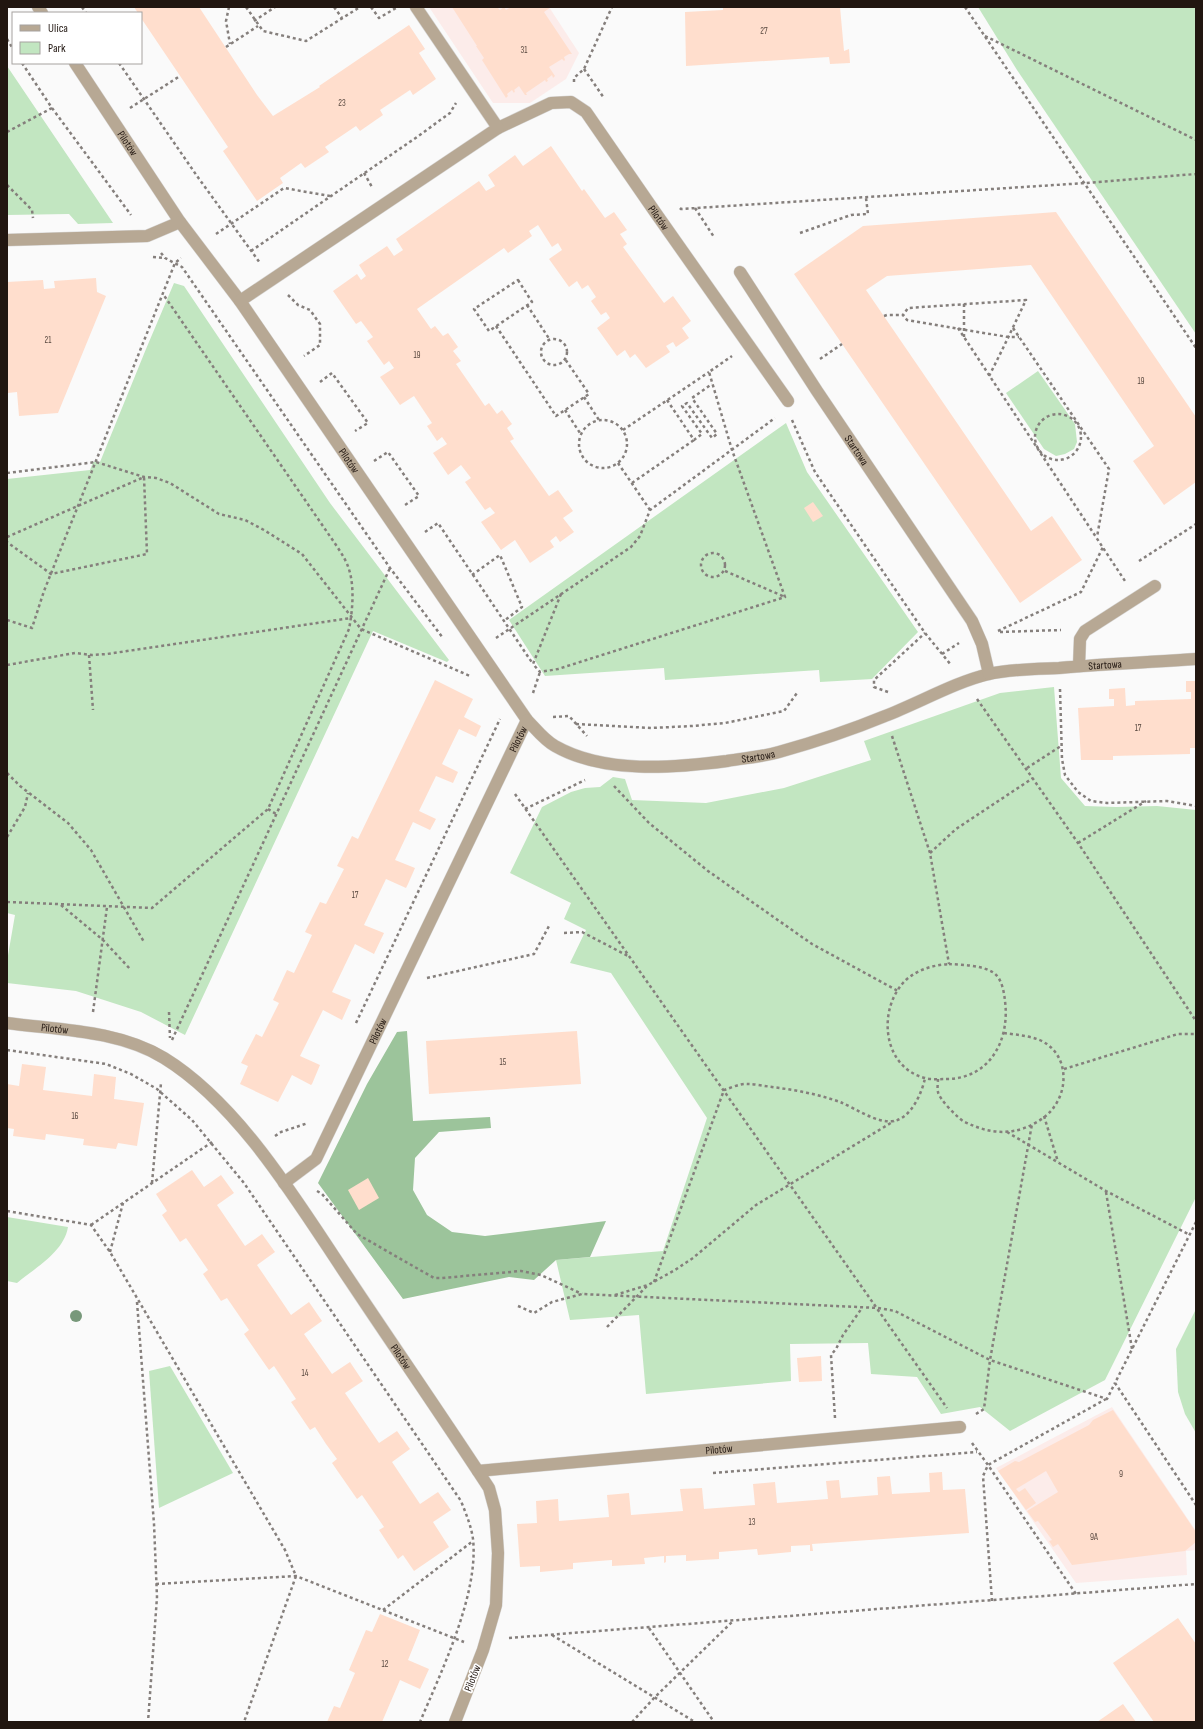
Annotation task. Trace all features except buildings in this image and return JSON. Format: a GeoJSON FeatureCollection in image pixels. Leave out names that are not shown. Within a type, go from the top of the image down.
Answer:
{"type":"FeatureCollection","features":[{"type":"Feature","properties":{"kind":"street"},"geometry":{"type":"LineString","coordinates":[[416,7],[498,128]]}},
{"type":"Feature","properties":{"kind":"street","name":"Pilotów"},"geometry":{"type":"LineString","coordinates":[[76,64],[180,222],[240,301],[527,720],[316,1159],[284,1183]]}},
{"type":"Feature","properties":{"kind":"street","name":"Pilotów"},"geometry":{"type":"LineString","coordinates":[[240,301],[498,128],[551,103],[571,102],[586,112],[788,401]]}},
{"type":"Feature","properties":{"kind":"street"},"geometry":{"type":"LineString","coordinates":[[7,240],[147,236],[180,222]]}},
{"type":"Feature","properties":{"kind":"street","name":"Startowa"},"geometry":{"type":"LineString","coordinates":[[740,272],[813,386],[972,621],[982,644],[989,674]]}},
{"type":"Feature","properties":{"kind":"street"},"geometry":{"type":"LineString","coordinates":[[1079,666],[1080,639],[1085,631],[1155,586]]}},
{"type":"Feature","properties":{"kind":"street","name":"Startowa"},"geometry":{"type":"LineString","coordinates":[[527,720],[542,737],[553,745],[569,753],[592,761],[651,766],[697,764],[777,752],[885,716],[965,682],[989,674],[1017,670],[1196,659]]}},
{"type":"Feature","properties":{"kind":"street","name":"Pilotów"},"geometry":{"type":"LineString","coordinates":[[7,1023],[102,1035],[133,1043],[164,1058],[217,1100],[245,1132],[284,1183],[489,1488],[495,1510],[498,1553],[496,1605],[484,1645],[455,1722]]}},
{"type":"Feature","properties":{"kind":"street","name":"Pilotów"},"geometry":{"type":"LineString","coordinates":[[478,1471],[960,1426]]}},
{"type":"Feature","properties":{"kind":"path"},"geometry":{"type":"LineString","coordinates":[[229,7],[226,21],[230,44]]}},
{"type":"Feature","properties":{"kind":"path"},"geometry":{"type":"LineString","coordinates":[[246,7],[263,31],[306,41],[360,7]]}},
{"type":"Feature","properties":{"kind":"path"},"geometry":{"type":"LineString","coordinates":[[254,20],[274,7]]}},
{"type":"Feature","properties":{"kind":"path"},"geometry":{"type":"LineString","coordinates":[[334,7],[342,18]]}},
{"type":"Feature","properties":{"kind":"path"},"geometry":{"type":"LineString","coordinates":[[371,7],[379,18],[397,7]]}},
{"type":"Feature","properties":{"kind":"path"},"geometry":{"type":"LineString","coordinates":[[574,78],[584,69],[612,7]]}},
{"type":"Feature","properties":{"kind":"path"},"geometry":{"type":"LineString","coordinates":[[965,7],[1086,183],[1196,348]]}},
{"type":"Feature","properties":{"kind":"path"},"geometry":{"type":"LineString","coordinates":[[226,47],[258,26]]}},
{"type":"Feature","properties":{"kind":"path"},"geometry":{"type":"LineString","coordinates":[[984,35],[1196,140]]}},
{"type":"Feature","properties":{"kind":"path"},"geometry":{"type":"LineString","coordinates":[[23,64],[52,108],[164,258],[182,267],[390,568],[445,640]]}},
{"type":"Feature","properties":{"kind":"path"},"geometry":{"type":"LineString","coordinates":[[120,64],[272,280],[298,305],[310,310],[320,324],[320,345],[299,360]]}},
{"type":"Feature","properties":{"kind":"path"},"geometry":{"type":"LineString","coordinates":[[584,69],[606,101]]}},
{"type":"Feature","properties":{"kind":"path"},"geometry":{"type":"LineString","coordinates":[[112,119],[180,76]]}},
{"type":"Feature","properties":{"kind":"path"},"geometry":{"type":"LineString","coordinates":[[251,251],[450,113],[468,84]]}},
{"type":"Feature","properties":{"kind":"path"},"geometry":{"type":"LineString","coordinates":[[7,132],[52,108]]}},
{"type":"Feature","properties":{"kind":"path"},"geometry":{"type":"LineString","coordinates":[[676,202],[681,209],[866,198],[1196,174]]}},
{"type":"Feature","properties":{"kind":"path"},"geometry":{"type":"LineString","coordinates":[[7,185],[32,210],[33,239]]}},
{"type":"Feature","properties":{"kind":"path"},"geometry":{"type":"LineString","coordinates":[[231,223],[284,188],[330,196]]}},
{"type":"Feature","properties":{"kind":"path"},"geometry":{"type":"LineString","coordinates":[[800,233],[851,215],[868,214],[866,198]]}},
{"type":"Feature","properties":{"kind":"path"},"geometry":{"type":"LineString","coordinates":[[695,208],[714,237]]}},
{"type":"Feature","properties":{"kind":"path"},"geometry":{"type":"LineString","coordinates":[[7,620],[32,628],[51,574],[175,263]]}},
{"type":"Feature","properties":{"kind":"path"},"geometry":{"type":"LineString","coordinates":[[518,280],[532,302],[527,305],[489,331],[474,309],[518,280]]}},
{"type":"Feature","properties":{"kind":"path"},"geometry":{"type":"LineString","coordinates":[[7,902],[152,908],[268,809],[345,641],[351,618],[352,585],[347,565],[336,545],[163,294]]}},
{"type":"Feature","properties":{"kind":"path"},"geometry":{"type":"LineString","coordinates":[[903,315],[908,308],[1026,300],[989,376]]}},
{"type":"Feature","properties":{"kind":"path"},"geometry":{"type":"LineString","coordinates":[[964,304],[964,338]]}},
{"type":"Feature","properties":{"kind":"path"},"geometry":{"type":"LineString","coordinates":[[527,305],[550,340]]}},
{"type":"Feature","properties":{"kind":"path"},"geometry":{"type":"LineString","coordinates":[[884,316],[887,314],[903,315],[907,320],[1008,337],[1020,337]]}},
{"type":"Feature","properties":{"kind":"path"},"geometry":{"type":"LineString","coordinates":[[496,326],[556,416],[589,394],[565,359]]}},
{"type":"Feature","properties":{"kind":"path"},"geometry":{"type":"LineString","coordinates":[[957,328],[1125,581]]}},
{"type":"Feature","properties":{"kind":"path"},"geometry":{"type":"LineString","coordinates":[[1013,328],[1109,469],[1097,538]]}},
{"type":"Feature","properties":{"kind":"path"},"geometry":{"type":"LineString","coordinates":[[557,339],[563,342],[566,348],[567,354],[565,359],[559,364],[552,365],[546,362],[542,356],[541,349],[545,343],[550,340],[557,339]]}},
{"type":"Feature","properties":{"kind":"path"},"geometry":{"type":"LineString","coordinates":[[623,430],[748,345]]}},
{"type":"Feature","properties":{"kind":"path"},"geometry":{"type":"LineString","coordinates":[[709,372],[732,450],[785,597]]}},
{"type":"Feature","properties":{"kind":"path"},"geometry":{"type":"LineString","coordinates":[[315,385],[332,374],[368,423],[351,433]]}},
{"type":"Feature","properties":{"kind":"path"},"geometry":{"type":"LineString","coordinates":[[632,483],[702,434],[682,406],[688,403],[712,438],[717,434],[692,398],[712,384]]}},
{"type":"Feature","properties":{"kind":"path"},"geometry":{"type":"LineString","coordinates":[[584,397],[599,420]]}},
{"type":"Feature","properties":{"kind":"path"},"geometry":{"type":"LineString","coordinates":[[667,400],[694,440]]}},
{"type":"Feature","properties":{"kind":"path"},"geometry":{"type":"LineString","coordinates":[[565,410],[581,433]]}},
{"type":"Feature","properties":{"kind":"path"},"geometry":{"type":"LineString","coordinates":[[1056,413],[1067,415],[1076,421],[1082,431],[1082,443],[1076,453],[1067,460],[1055,461],[1045,457],[1037,448],[1035,437],[1037,426],[1045,418],[1056,413]]}},
{"type":"Feature","properties":{"kind":"path"},"geometry":{"type":"LineString","coordinates":[[479,650],[631,547],[640,536],[650,510],[781,414]]}},
{"type":"Feature","properties":{"kind":"path"},"geometry":{"type":"LineString","coordinates":[[790,416],[815,472],[925,633],[965,682],[1027,768],[1196,1021]]}},
{"type":"Feature","properties":{"kind":"path"},"geometry":{"type":"LineString","coordinates":[[608,420],[623,430],[627,448],[624,456],[618,463],[602,469],[587,463],[582,457],[578,441],[581,433],[592,422],[608,420]]}},
{"type":"Feature","properties":{"kind":"path"},"geometry":{"type":"LineString","coordinates":[[371,463],[388,452],[419,496],[403,507],[406,512]]}},
{"type":"Feature","properties":{"kind":"path"},"geometry":{"type":"LineString","coordinates":[[7,473],[96,462],[144,477],[156,478],[170,483],[220,514],[245,520],[302,554],[361,630],[472,677],[468,671]]}},
{"type":"Feature","properties":{"kind":"path"},"geometry":{"type":"LineString","coordinates":[[618,463],[650,510]]}},
{"type":"Feature","properties":{"kind":"path"},"geometry":{"type":"LineString","coordinates":[[7,537],[144,477]]}},
{"type":"Feature","properties":{"kind":"path"},"geometry":{"type":"LineString","coordinates":[[7,542],[51,574],[147,554],[144,477]]}},
{"type":"Feature","properties":{"kind":"path"},"geometry":{"type":"LineString","coordinates":[[422,534],[438,524],[533,664],[540,672]]}},
{"type":"Feature","properties":{"kind":"path"},"geometry":{"type":"LineString","coordinates":[[1139,561],[1196,524]]}},
{"type":"Feature","properties":{"kind":"path"},"geometry":{"type":"LineString","coordinates":[[1064,630],[995,632],[1081,592],[1103,547]]}},
{"type":"Feature","properties":{"kind":"path"},"geometry":{"type":"LineString","coordinates":[[709,553],[719,553],[726,561],[725,571],[718,578],[708,577],[701,570],[702,560],[709,553]]}},
{"type":"Feature","properties":{"kind":"path"},"geometry":{"type":"LineString","coordinates":[[472,575],[500,556],[522,607],[504,621]]}},
{"type":"Feature","properties":{"kind":"path"},"geometry":{"type":"LineString","coordinates":[[169,1012],[170,1043],[390,568]]}},
{"type":"Feature","properties":{"kind":"path"},"geometry":{"type":"LineString","coordinates":[[725,571],[785,597]]}},
{"type":"Feature","properties":{"kind":"path"},"geometry":{"type":"LineString","coordinates":[[533,664],[561,594]]}},
{"type":"Feature","properties":{"kind":"path"},"geometry":{"type":"LineString","coordinates":[[540,672],[558,669],[785,597]]}},
{"type":"Feature","properties":{"kind":"path"},"geometry":{"type":"LineString","coordinates":[[7,665],[75,653],[89,655],[122,652],[351,618]]}},
{"type":"Feature","properties":{"kind":"path"},"geometry":{"type":"LineString","coordinates":[[874,687],[874,680],[925,633]]}},
{"type":"Feature","properties":{"kind":"path"},"geometry":{"type":"LineString","coordinates":[[89,655],[92,710]]}},
{"type":"Feature","properties":{"kind":"path"},"geometry":{"type":"LineString","coordinates":[[1060,668],[1062,759],[1065,775],[1078,792],[1091,801],[1107,803],[1166,801],[1196,806]]}},
{"type":"Feature","properties":{"kind":"path"},"geometry":{"type":"LineString","coordinates":[[531,700],[540,672]]}},
{"type":"Feature","properties":{"kind":"path"},"geometry":{"type":"LineString","coordinates":[[576,724],[651,728],[726,723],[784,711],[797,693]]}},
{"type":"Feature","properties":{"kind":"path"},"geometry":{"type":"LineString","coordinates":[[497,712],[501,718],[520,735]]}},
{"type":"Feature","properties":{"kind":"path"},"geometry":{"type":"LineString","coordinates":[[548,717],[569,716],[589,739]]}},
{"type":"Feature","properties":{"kind":"path"},"geometry":{"type":"LineString","coordinates":[[885,716],[930,853],[949,964]]}},
{"type":"Feature","properties":{"kind":"path"},"geometry":{"type":"LineString","coordinates":[[356,1023],[501,718]]}},
{"type":"Feature","properties":{"kind":"path"},"geometry":{"type":"LineString","coordinates":[[1027,768],[1062,745]]}},
{"type":"Feature","properties":{"kind":"path"},"geometry":{"type":"LineString","coordinates":[[7,773],[28,792],[68,823],[91,850],[144,942]]}},
{"type":"Feature","properties":{"kind":"path"},"geometry":{"type":"LineString","coordinates":[[501,774],[878,1308],[1076,1594]]}},
{"type":"Feature","properties":{"kind":"path"},"geometry":{"type":"LineString","coordinates":[[525,809],[590,778]]}},
{"type":"Feature","properties":{"kind":"path"},"geometry":{"type":"LineString","coordinates":[[930,853],[956,829],[1033,778]]}},
{"type":"Feature","properties":{"kind":"path"},"geometry":{"type":"LineString","coordinates":[[612,784],[649,823],[708,871],[812,944],[898,991]]}},
{"type":"Feature","properties":{"kind":"path"},"geometry":{"type":"LineString","coordinates":[[7,837],[25,807],[28,792]]}},
{"type":"Feature","properties":{"kind":"path"},"geometry":{"type":"LineString","coordinates":[[1078,843],[1146,801]]}},
{"type":"Feature","properties":{"kind":"path"},"geometry":{"type":"LineString","coordinates":[[268,809],[276,814]]}},
{"type":"Feature","properties":{"kind":"path"},"geometry":{"type":"LineString","coordinates":[[61,905],[103,940],[131,970]]}},
{"type":"Feature","properties":{"kind":"path"},"geometry":{"type":"LineString","coordinates":[[90,1034],[107,907]]}},
{"type":"Feature","properties":{"kind":"path"},"geometry":{"type":"LineString","coordinates":[[401,982],[457,972],[534,954],[549,926]]}},
{"type":"Feature","properties":{"kind":"path"},"geometry":{"type":"LineString","coordinates":[[564,933],[582,932],[630,957]]}},
{"type":"Feature","properties":{"kind":"path"},"geometry":{"type":"LineString","coordinates":[[949,964],[977,967],[994,973],[1000,982],[1004,993],[1006,1007],[1004,1033],[998,1050],[988,1063],[973,1074],[956,1079],[925,1078],[909,1072],[895,1058],[888,1042],[891,1007],[898,991],[907,980],[920,971],[934,965],[949,964]]}},
{"type":"Feature","properties":{"kind":"path"},"geometry":{"type":"LineString","coordinates":[[938,1079],[938,1093],[957,1117],[978,1128],[997,1132],[1015,1131],[1032,1124],[1044,1116],[1054,1107],[1062,1091],[1064,1069],[1058,1054],[1047,1044],[1035,1039],[1004,1033]]}},
{"type":"Feature","properties":{"kind":"path"},"geometry":{"type":"LineString","coordinates":[[1064,1069],[1178,1034],[1196,1034]]}},
{"type":"Feature","properties":{"kind":"path"},"geometry":{"type":"LineString","coordinates":[[7,1050],[106,1064],[131,1074],[160,1092],[192,1120],[212,1142],[244,1183],[461,1501],[470,1523],[473,1540],[472,1572],[455,1639],[420,1722]]}},
{"type":"Feature","properties":{"kind":"path"},"geometry":{"type":"LineString","coordinates":[[152,1183],[164,1058]]}},
{"type":"Feature","properties":{"kind":"path"},"geometry":{"type":"LineString","coordinates":[[614,1295],[648,1285],[693,1258],[756,1205],[902,1117],[915,1105],[923,1088],[925,1078]]}},
{"type":"Feature","properties":{"kind":"path"},"geometry":{"type":"LineString","coordinates":[[724,1090],[746,1083],[802,1091],[841,1103],[882,1120],[894,1121]]}},
{"type":"Feature","properties":{"kind":"path"},"geometry":{"type":"LineString","coordinates":[[654,1282],[724,1090]]}},
{"type":"Feature","properties":{"kind":"path"},"geometry":{"type":"LineString","coordinates":[[1044,1116],[1058,1162]]}},
{"type":"Feature","properties":{"kind":"path"},"geometry":{"type":"LineString","coordinates":[[271,1138],[281,1132],[308,1122],[306,1128]]}},
{"type":"Feature","properties":{"kind":"path"},"geometry":{"type":"LineString","coordinates":[[960,1426],[984,1409],[990,1360],[1032,1124]]}},
{"type":"Feature","properties":{"kind":"path"},"geometry":{"type":"LineString","coordinates":[[1007,1132],[1106,1191],[1190,1235]]}},
{"type":"Feature","properties":{"kind":"path"},"geometry":{"type":"LineString","coordinates":[[7,1211],[91,1225],[212,1142]]}},
{"type":"Feature","properties":{"kind":"path"},"geometry":{"type":"LineString","coordinates":[[1106,1191],[1132,1350]]}},
{"type":"Feature","properties":{"kind":"path"},"geometry":{"type":"LineString","coordinates":[[110,1252],[122,1203]]}},
{"type":"Feature","properties":{"kind":"path"},"geometry":{"type":"LineString","coordinates":[[339,1212],[357,1234],[434,1278],[521,1271],[541,1275],[582,1294]]}},
{"type":"Feature","properties":{"kind":"path"},"geometry":{"type":"LineString","coordinates":[[992,1600],[983,1476],[988,1465],[1107,1399],[1196,1222]]}},
{"type":"Feature","properties":{"kind":"path"},"geometry":{"type":"LineString","coordinates":[[91,1225],[110,1252],[136,1299],[285,1550],[296,1576],[244,1722]]}},
{"type":"Feature","properties":{"kind":"path"},"geometry":{"type":"LineString","coordinates":[[607,1327],[648,1285]]}},
{"type":"Feature","properties":{"kind":"path"},"geometry":{"type":"LineString","coordinates":[[518,1306],[534,1313],[552,1302],[582,1294],[878,1308],[895,1311],[990,1360],[1107,1399]]}},
{"type":"Feature","properties":{"kind":"path"},"geometry":{"type":"LineString","coordinates":[[136,1299],[154,1524],[157,1597],[148,1722]]}},
{"type":"Feature","properties":{"kind":"path"},"geometry":{"type":"LineString","coordinates":[[836,1438],[831,1355],[836,1350],[843,1334],[862,1308]]}},
{"type":"Feature","properties":{"kind":"path"},"geometry":{"type":"LineString","coordinates":[[1115,1382],[1196,1505]]}},
{"type":"Feature","properties":{"kind":"path"},"geometry":{"type":"LineString","coordinates":[[710,1473],[978,1452]]}},
{"type":"Feature","properties":{"kind":"path"},"geometry":{"type":"LineString","coordinates":[[383,1611],[473,1540]]}},
{"type":"Feature","properties":{"kind":"path"},"geometry":{"type":"LineString","coordinates":[[156,1584],[296,1576],[455,1639],[484,1645],[552,1635],[1196,1584]]}},
{"type":"Feature","properties":{"kind":"path"},"geometry":{"type":"LineString","coordinates":[[632,1722],[654,1698],[733,1620]]}},
{"type":"Feature","properties":{"kind":"path"},"geometry":{"type":"LineString","coordinates":[[648,1627],[714,1722]]}},
{"type":"Feature","properties":{"kind":"path"},"geometry":{"type":"LineString","coordinates":[[552,1635],[696,1722]]}},
{"type":"Feature","properties":{"kind":"shaded area"},"geometry":{"type":"Polygon","coordinates":[[[429,7],[549,7],[579,53],[566,79],[530,103],[493,103],[429,7]]]}},
{"type":"Feature","properties":{"kind":"shaded area"},"geometry":{"type":"Polygon","coordinates":[[[1112,1407],[1196,1531],[1196,1550],[1186,1551],[1187,1575],[1076,1583],[996,1468],[1112,1407]]]}},
{"type":"Feature","properties":{"kind":"green space"},"geometry":{"type":"Polygon","coordinates":[[[978,7],[1196,7],[1196,334],[1017,70],[978,7]]]}},
{"type":"Feature","properties":{"kind":"green space"},"geometry":{"type":"Polygon","coordinates":[[[7,66],[113,223],[78,224],[69,214],[7,215],[7,66]]]}},
{"type":"Feature","properties":{"kind":"green space"},"geometry":{"type":"Polygon","coordinates":[[[174,283],[184,286],[330,503],[449,660],[447,662],[373,631],[185,1035],[141,1012],[76,991],[7,983],[7,961],[15,915],[7,913],[7,479],[90,470],[93,462],[100,462],[174,283]]]}},
{"type":"Feature","properties":{"kind":"green space"},"geometry":{"type":"Polygon","coordinates":[[[1038,371],[1075,424],[1077,442],[1074,449],[1065,454],[1056,456],[1044,449],[1006,393],[1038,371]]]}},
{"type":"Feature","properties":{"kind":"green space"},"geometry":{"type":"Polygon","coordinates":[[[786,423],[807,472],[918,632],[872,679],[820,682],[819,670],[665,680],[664,668],[545,676],[509,620],[786,423]]]}},
{"type":"Feature","properties":{"kind":"green space"},"geometry":{"type":"Polygon","coordinates":[[[1054,687],[1061,778],[1085,806],[1157,806],[1196,810],[1196,1197],[1105,1380],[1010,1431],[980,1407],[941,1414],[917,1377],[871,1374],[868,1343],[790,1344],[791,1381],[646,1394],[639,1315],[570,1320],[556,1260],[663,1251],[707,1118],[611,973],[570,963],[586,930],[564,919],[571,903],[510,873],[542,807],[571,792],[585,788],[600,787],[613,777],[625,779],[632,800],[706,803],[784,788],[871,760],[864,741],[1000,693],[1054,687]]]}},
{"type":"Feature","properties":{"kind":"green space"},"geometry":{"type":"Polygon","coordinates":[[[407,1031],[413,1121],[490,1117],[491,1128],[439,1132],[415,1158],[413,1190],[427,1215],[452,1232],[485,1236],[606,1221],[590,1257],[556,1260],[534,1280],[509,1277],[403,1299],[318,1183],[367,1084],[397,1032],[407,1031]]]}},
{"type":"Feature","properties":{"kind":"green space"},"geometry":{"type":"Polygon","coordinates":[[[7,1217],[68,1227],[61,1244],[55,1252],[17,1283],[7,1281],[7,1217]]]}},
{"type":"Feature","properties":{"kind":"green space"},"geometry":{"type":"Polygon","coordinates":[[[1196,1309],[1196,1433],[1185,1414],[1178,1392],[1176,1349],[1196,1309]]]}},
{"type":"Feature","properties":{"kind":"green space"},"geometry":{"type":"Polygon","coordinates":[[[170,1366],[233,1473],[159,1508],[149,1371],[170,1366]]]}}]}
